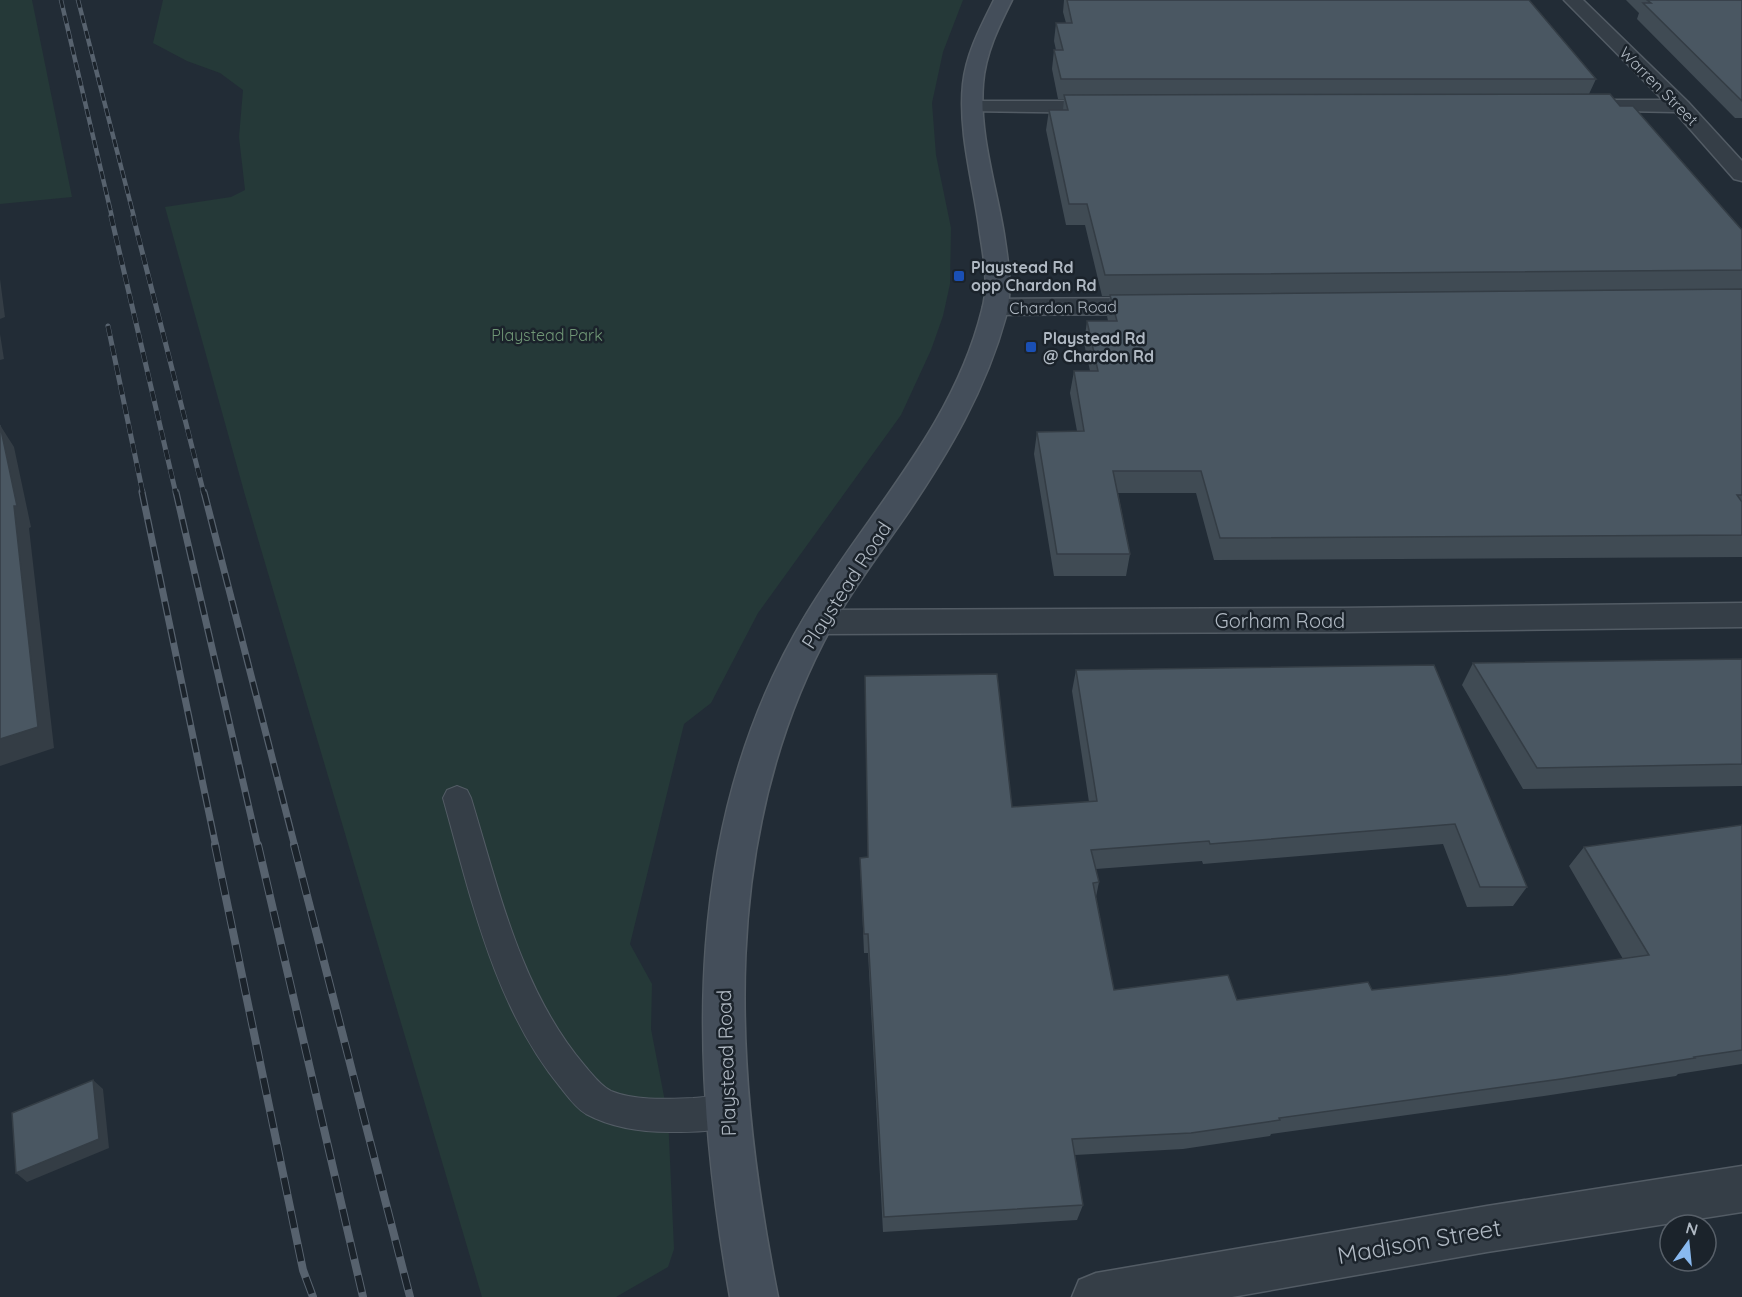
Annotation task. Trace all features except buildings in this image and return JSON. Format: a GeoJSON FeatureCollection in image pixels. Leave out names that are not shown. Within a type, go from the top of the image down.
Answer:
{"type":"FeatureCollection","features":[{"type":"Feature","properties":{"kind":"main road","name":"Playstead Road"},"geometry":{"type":"LineString","coordinates":[[754,1297],[743,1243],[726,1112],[722,1050],[724,960],[736,855],[755,764],[783,689],[818,622],[953,419],[980,357],[996,307],[996,266],[986,190],[976,146],[973,84],[977,63],[1003,0]]}},
{"type":"Feature","properties":{"kind":"street","name":"Warren Street"},"geometry":{"type":"LineString","coordinates":[[1573,0],[1681,106],[1742,174]]}},
{"type":"Feature","properties":{"kind":"street"},"geometry":{"type":"LineString","coordinates":[[1551,106],[1681,106]]}},
{"type":"Feature","properties":{"kind":"street"},"geometry":{"type":"LineString","coordinates":[[973,107],[1126,107]]}},
{"type":"Feature","properties":{"kind":"street","name":"Chardon Road"},"geometry":{"type":"LineString","coordinates":[[996,307],[1173,306]]}},
{"type":"Feature","properties":{"kind":"street","name":"Gorham Road"},"geometry":{"type":"LineString","coordinates":[[818,622],[1342,620],[1742,615]]}},
{"type":"Feature","properties":{"kind":"street","name":"Madison Street"},"geometry":{"type":"LineString","coordinates":[[1096,1297],[1487,1228],[1742,1189]]}},
{"type":"Feature","properties":{"kind":"lane"},"geometry":{"type":"LineString","coordinates":[[457,798],[500,934],[534,1022],[564,1070],[597,1102],[629,1113],[668,1116],[726,1112]]}},
{"type":"Feature","properties":{"kind":"green space"},"geometry":{"type":"Polygon","coordinates":[[[0,0],[32,0],[72,197],[0,204],[0,0]]]}},
{"type":"Feature","properties":{"kind":"green space","name":"Playstead Park"},"geometry":{"type":"Polygon","coordinates":[[[163,0],[963,0],[943,52],[932,103],[936,155],[951,228],[950,284],[943,316],[931,350],[901,415],[758,613],[711,703],[684,724],[630,944],[652,984],[651,1029],[668,1117],[674,1249],[668,1267],[616,1297],[482,1297],[245,495],[165,207],[231,197],[245,190],[239,137],[243,90],[220,73],[187,61],[153,43],[163,0]]]}},
{"type":"Feature","properties":{"kind":"railway"},"geometry":{"type":"LineString","coordinates":[[61,0],[112,217]]}},
{"type":"Feature","properties":{"kind":"railway"},"geometry":{"type":"LineString","coordinates":[[78,0],[134,217]]}},
{"type":"Feature","properties":{"kind":"railway"},"geometry":{"type":"LineString","coordinates":[[111,216],[176,494]]}},
{"type":"Feature","properties":{"kind":"railway"},"geometry":{"type":"LineString","coordinates":[[133,216],[204,494]]}},
{"type":"Feature","properties":{"kind":"railway"},"geometry":{"type":"LineString","coordinates":[[108,326],[143,494]]}},
{"type":"Feature","properties":{"kind":"railway"},"geometry":{"type":"LineString","coordinates":[[142,492],[216,847]]}},
{"type":"Feature","properties":{"kind":"railway"},"geometry":{"type":"LineString","coordinates":[[176,492],[258,847]]}},
{"type":"Feature","properties":{"kind":"railway"},"geometry":{"type":"LineString","coordinates":[[204,492],[295,847]]}},
{"type":"Feature","properties":{"kind":"railway"},"geometry":{"type":"LineString","coordinates":[[215,845],[303,1270],[313,1297]]}},
{"type":"Feature","properties":{"kind":"railway"},"geometry":{"type":"LineString","coordinates":[[258,845],[363,1297]]}},
{"type":"Feature","properties":{"kind":"railway"},"geometry":{"type":"LineString","coordinates":[[294,845],[410,1297]]}},
{"type":"Feature","properties":{"kind":"place","name":"Playstead Rd opp Chardon Rd"},"geometry":{"type":"Point","coordinates":[959,276]}},
{"type":"Feature","properties":{"kind":"place","name":"Playstead Rd @ Chardon Rd"},"geometry":{"type":"Point","coordinates":[1031,347]}}]}
